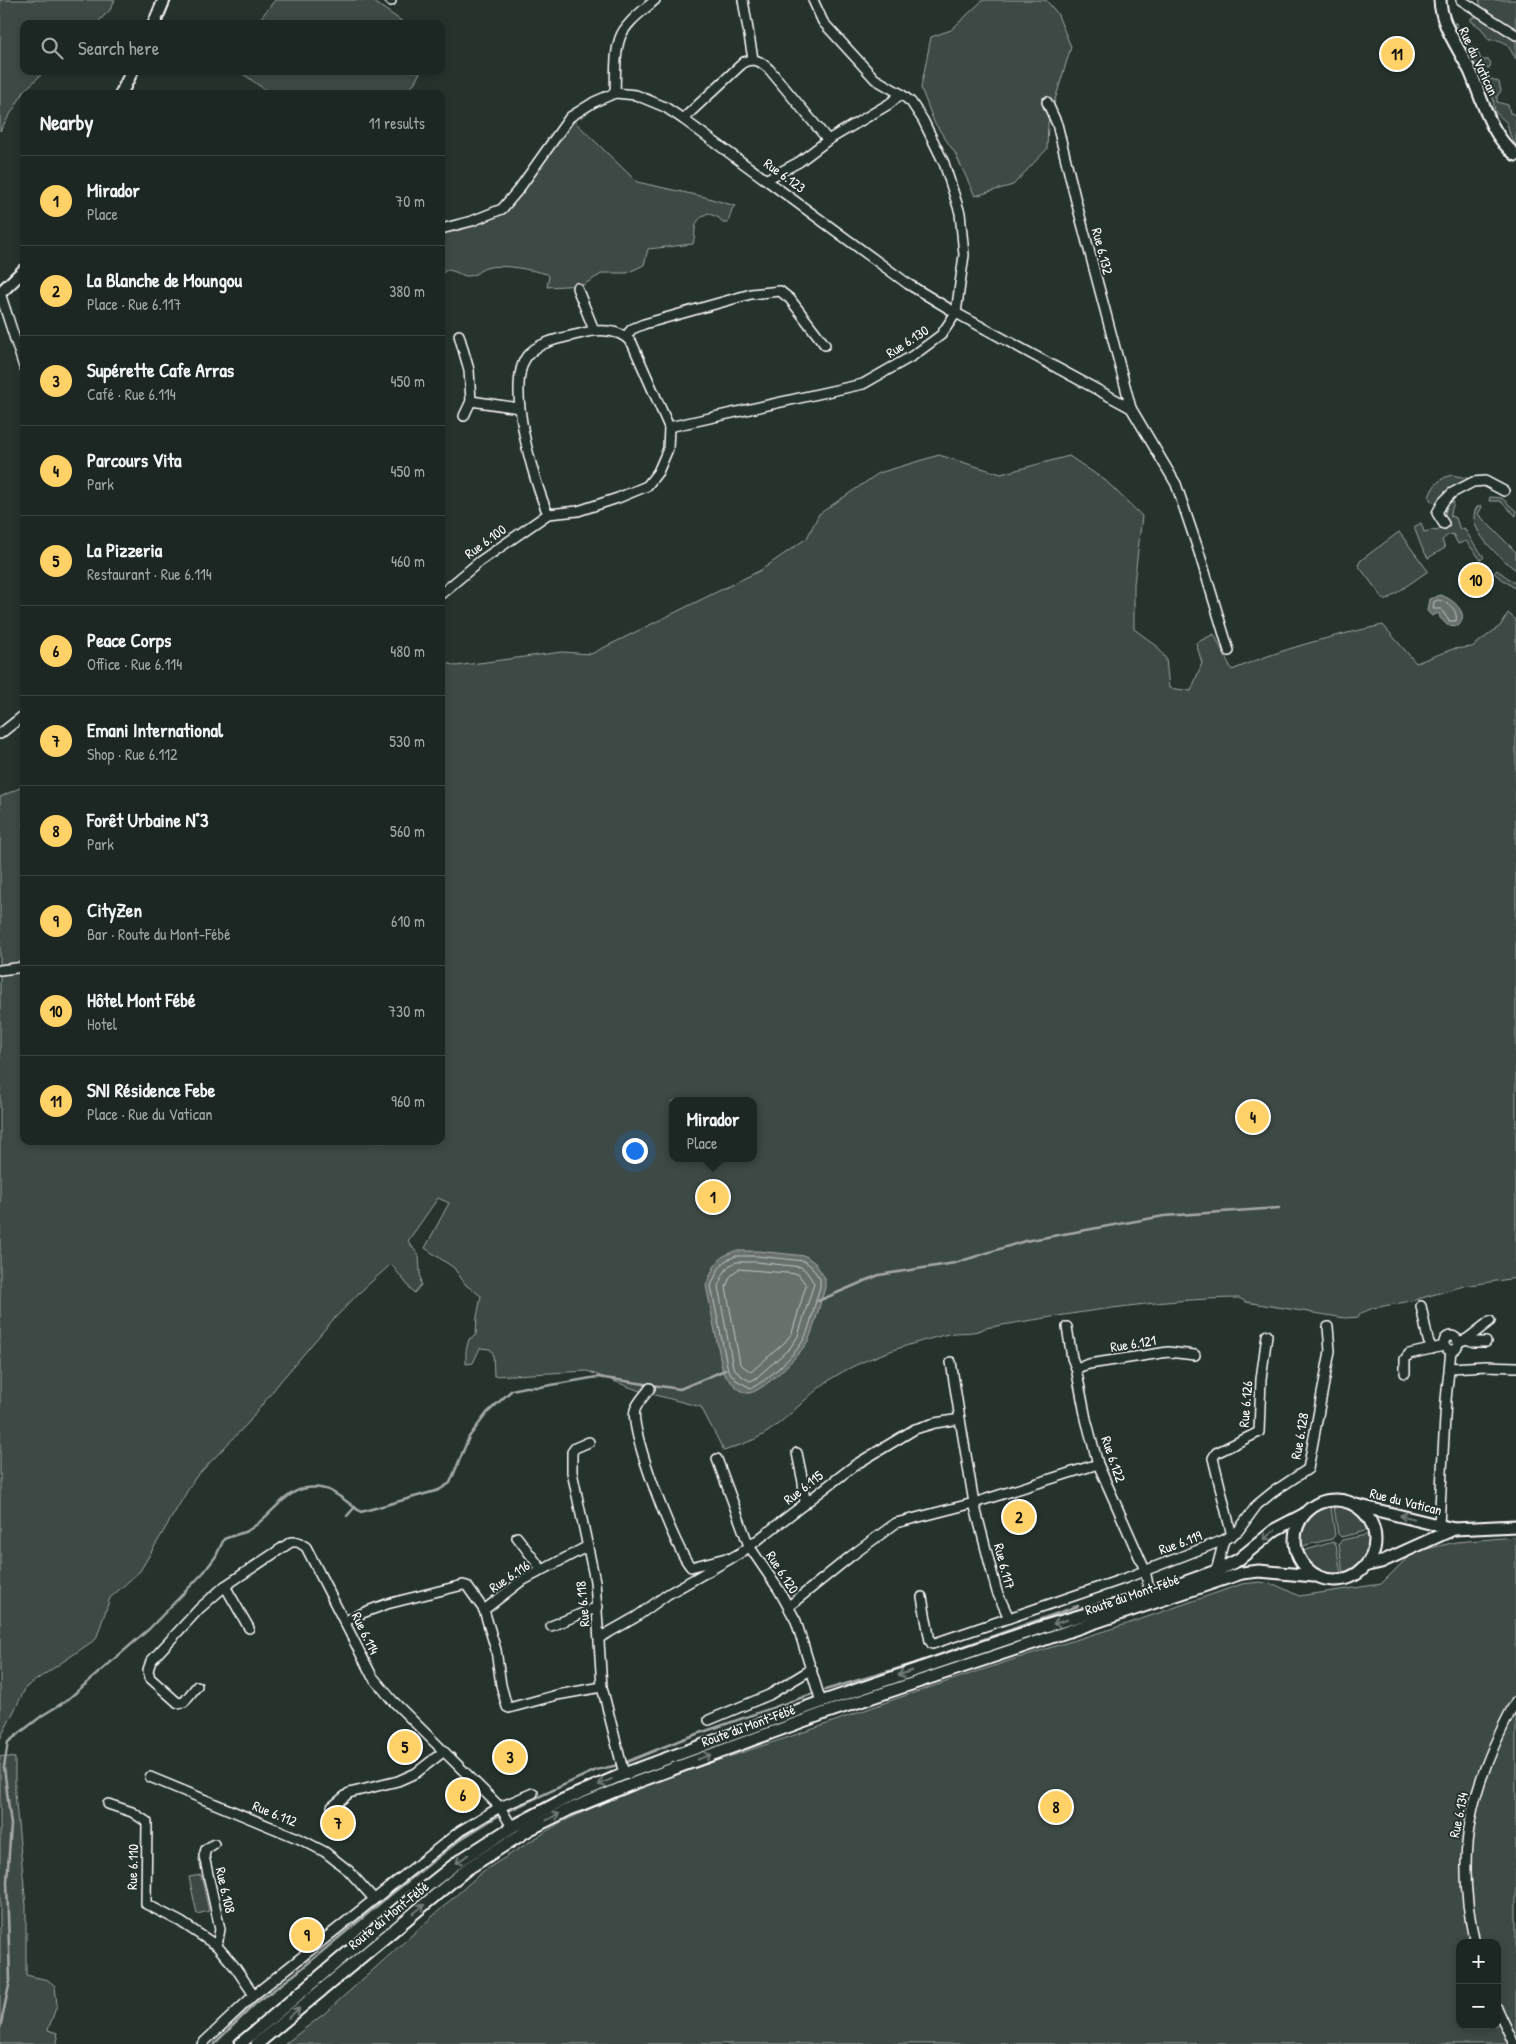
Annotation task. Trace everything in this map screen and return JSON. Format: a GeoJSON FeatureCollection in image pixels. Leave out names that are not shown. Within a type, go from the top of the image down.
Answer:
{"type":"FeatureCollection","features":[{"type":"Feature","properties":{"kind":"street"},"geometry":{"type":"LineString","coordinates":[[156,20],[164,0]]}},
{"type":"Feature","properties":{"kind":"street"},"geometry":{"type":"LineString","coordinates":[[445,228],[472,221],[502,209],[519,189],[570,116],[594,102],[615,93],[620,36],[630,23],[654,0]]}},
{"type":"Feature","properties":{"kind":"street"},"geometry":{"type":"LineString","coordinates":[[743,0],[752,59]]}},
{"type":"Feature","properties":{"kind":"street","name":"Rue 6.130"},"geometry":{"type":"LineString","coordinates":[[669,427],[863,384],[914,355],[941,335],[956,312],[964,255],[960,213],[944,163],[923,120],[911,102],[875,79],[823,22],[813,0]]}},
{"type":"Feature","properties":{"kind":"street","name":"Rue du Vatican"},"geometry":{"type":"LineString","coordinates":[[1440,0],[1443,18],[1470,70],[1492,125],[1500,140],[1516,155]]}},
{"type":"Feature","properties":{"kind":"street","name":"Rue du Vatican"},"geometry":{"type":"LineString","coordinates":[[1461,0],[1516,35]]}},
{"type":"Feature","properties":{"kind":"street"},"geometry":{"type":"LineString","coordinates":[[682,119],[744,62],[752,59],[759,61],[769,69],[828,140]]}},
{"type":"Feature","properties":{"kind":"street"},"geometry":{"type":"LineString","coordinates":[[123,90],[130,75]]}},
{"type":"Feature","properties":{"kind":"street","name":"Rue 6.123"},"geometry":{"type":"LineString","coordinates":[[615,93],[636,95],[650,100],[682,119],[767,179],[908,284],[1131,408]]}},
{"type":"Feature","properties":{"kind":"street"},"geometry":{"type":"LineString","coordinates":[[767,179],[799,162],[828,140],[889,104],[901,94]]}},
{"type":"Feature","properties":{"kind":"street","name":"Rue 6.132"},"geometry":{"type":"LineString","coordinates":[[1047,102],[1057,124],[1131,408]]}},
{"type":"Feature","properties":{"kind":"street"},"geometry":{"type":"LineString","coordinates":[[20,274],[0,293],[20,355]]}},
{"type":"Feature","properties":{"kind":"street"},"geometry":{"type":"LineString","coordinates":[[577,288],[594,330]]}},
{"type":"Feature","properties":{"kind":"street"},"geometry":{"type":"LineString","coordinates":[[626,336],[632,329],[644,324],[751,294],[780,290],[790,299],[825,345]]}},
{"type":"Feature","properties":{"kind":"street"},"geometry":{"type":"LineString","coordinates":[[594,330],[626,336],[632,343],[669,427],[668,450],[658,472],[647,486],[578,511],[548,514],[538,491],[519,408],[520,372],[528,356],[541,345],[594,330]]}},
{"type":"Feature","properties":{"kind":"street"},"geometry":{"type":"LineString","coordinates":[[458,335],[469,370],[471,401],[464,416]]}},
{"type":"Feature","properties":{"kind":"street"},"geometry":{"type":"LineString","coordinates":[[471,401],[519,408]]}},
{"type":"Feature","properties":{"kind":"street"},"geometry":{"type":"LineString","coordinates":[[1131,408],[1176,484],[1229,651]]}},
{"type":"Feature","properties":{"kind":"street"},"geometry":{"type":"LineString","coordinates":[[1444,524],[1437,513],[1443,502],[1452,494],[1473,482],[1485,481],[1504,491]]}},
{"type":"Feature","properties":{"kind":"street","name":"Rue 6.100"},"geometry":{"type":"LineString","coordinates":[[445,591],[478,562],[548,514]]}},
{"type":"Feature","properties":{"kind":"street"},"geometry":{"type":"LineString","coordinates":[[0,734],[20,718]]}},
{"type":"Feature","properties":{"kind":"street"},"geometry":{"type":"LineString","coordinates":[[0,970],[20,968]]}},
{"type":"Feature","properties":{"kind":"street"},"geometry":{"type":"LineString","coordinates":[[1421,1306],[1428,1340],[1432,1349]]}},
{"type":"Feature","properties":{"kind":"street"},"geometry":{"type":"LineString","coordinates":[[1405,1373],[1405,1360],[1409,1354],[1432,1349],[1457,1347],[1462,1341],[1490,1321]]}},
{"type":"Feature","properties":{"kind":"street","name":"Rue 6.122"},"geometry":{"type":"LineString","coordinates":[[1068,1327],[1072,1358],[1076,1368],[1086,1419],[1098,1464],[1145,1570],[1150,1594]]}},
{"type":"Feature","properties":{"kind":"street","name":"Rue 6.128"},"geometry":{"type":"LineString","coordinates":[[1216,1571],[1228,1538],[1257,1505],[1308,1469],[1330,1351],[1328,1327]]}},
{"type":"Feature","properties":{"kind":"street","name":"Rue 6.126"},"geometry":{"type":"LineString","coordinates":[[1228,1538],[1213,1458],[1216,1453],[1259,1432],[1261,1379],[1267,1335]]}},
{"type":"Feature","properties":{"kind":"street"},"geometry":{"type":"LineString","coordinates":[[1462,1341],[1486,1342]]}},
{"type":"Feature","properties":{"kind":"street"},"geometry":{"type":"LineString","coordinates":[[1439,1525],[1446,1400],[1450,1368],[1448,1348]]}},
{"type":"Feature","properties":{"kind":"street","name":"Rue 6.121"},"geometry":{"type":"LineString","coordinates":[[1076,1368],[1089,1364],[1168,1352],[1195,1355]]}},
{"type":"Feature","properties":{"kind":"street"},"geometry":{"type":"LineString","coordinates":[[950,1362],[974,1503]]}},
{"type":"Feature","properties":{"kind":"street"},"geometry":{"type":"LineString","coordinates":[[1450,1368],[1516,1367]]}},
{"type":"Feature","properties":{"kind":"street"},"geometry":{"type":"LineString","coordinates":[[650,1388],[635,1410],[637,1437],[670,1528],[686,1561],[692,1566],[729,1557]]}},
{"type":"Feature","properties":{"kind":"street","name":"Rue 6.115"},"geometry":{"type":"LineString","coordinates":[[599,1638],[636,1617],[668,1594],[750,1546],[855,1465],[915,1429],[935,1423],[960,1419]]}},
{"type":"Feature","properties":{"kind":"street","name":"Rue 6.118"},"geometry":{"type":"LineString","coordinates":[[589,1442],[575,1448],[572,1452],[572,1472],[595,1581],[602,1687],[624,1774]]}},
{"type":"Feature","properties":{"kind":"street"},"geometry":{"type":"LineString","coordinates":[[797,1453],[803,1482],[804,1504]]}},
{"type":"Feature","properties":{"kind":"street","name":"Rue 6.120"},"geometry":{"type":"LineString","coordinates":[[717,1459],[750,1546],[789,1606],[796,1621],[821,1702]]}},
{"type":"Feature","properties":{"kind":"street"},"geometry":{"type":"LineString","coordinates":[[789,1606],[851,1556],[896,1523],[974,1503],[1098,1464]]}},
{"type":"Feature","properties":{"kind":"street"},"geometry":{"type":"LineString","coordinates":[[1368,1565],[1375,1548],[1374,1531],[1370,1519],[1362,1510],[1352,1503],[1331,1500],[1311,1507],[1303,1515],[1297,1526],[1294,1538],[1295,1550],[1300,1562],[1314,1576],[1328,1581],[1343,1581],[1353,1577],[1368,1565],[1387,1559],[1454,1529],[1516,1526]]}},
{"type":"Feature","properties":{"kind":"street","name":"Rue 6.117"},"geometry":{"type":"LineString","coordinates":[[974,1503],[997,1592],[1009,1618]]}},
{"type":"Feature","properties":{"kind":"street","name":"Rue du Vatican"},"geometry":{"type":"LineString","coordinates":[[1352,1503],[1454,1529]]}},
{"type":"Feature","properties":{"kind":"street","name":"Route du Mont-Fébé"},"geometry":{"type":"LineString","coordinates":[[240,2044],[459,1861],[512,1827],[563,1800],[624,1774],[821,1702],[1042,1627],[1150,1594],[1216,1571],[1238,1560],[1276,1529],[1303,1515]]}},
{"type":"Feature","properties":{"kind":"street"},"geometry":{"type":"LineString","coordinates":[[517,1537],[542,1570]]}},
{"type":"Feature","properties":{"kind":"street","name":"Rue 6.119"},"geometry":{"type":"LineString","coordinates":[[1145,1570],[1228,1538]]}},
{"type":"Feature","properties":{"kind":"street","name":"Rue 6.114"},"geometry":{"type":"LineString","coordinates":[[225,1586],[291,1542],[298,1542],[306,1547],[372,1676],[392,1700],[500,1807],[512,1827]]}},
{"type":"Feature","properties":{"kind":"street","name":"Rue 6.116"},"geometry":{"type":"LineString","coordinates":[[588,1546],[520,1582],[484,1610],[496,1650],[504,1702],[510,1708],[557,1695],[602,1687]]}},
{"type":"Feature","properties":{"kind":"street"},"geometry":{"type":"LineString","coordinates":[[922,1597],[932,1644],[1145,1570]]}},
{"type":"Feature","properties":{"kind":"street","name":"Route du Mont-Fébé"},"geometry":{"type":"LineString","coordinates":[[257,2044],[468,1869],[530,1829],[568,1810],[632,1784],[816,1716],[1242,1573],[1259,1571],[1314,1576]]}},
{"type":"Feature","properties":{"kind":"street"},"geometry":{"type":"LineString","coordinates":[[345,1621],[387,1604],[463,1585],[467,1586],[484,1610]]}},
{"type":"Feature","properties":{"kind":"street"},"geometry":{"type":"LineString","coordinates":[[197,1686],[184,1702],[178,1703],[150,1678],[149,1666],[151,1661],[200,1608],[225,1586],[249,1628]]}},
{"type":"Feature","properties":{"kind":"street"},"geometry":{"type":"LineString","coordinates":[[551,1626],[598,1607]]}},
{"type":"Feature","properties":{"kind":"street"},"geometry":{"type":"LineString","coordinates":[[709,1720],[769,1695],[812,1669]]}},
{"type":"Feature","properties":{"kind":"street","name":"Rue 6.134"},"geometry":{"type":"LineString","coordinates":[[1474,1939],[1467,1897],[1464,1863],[1466,1834],[1474,1800],[1491,1752],[1516,1701]]}},
{"type":"Feature","properties":{"kind":"street"},"geometry":{"type":"LineString","coordinates":[[332,1807],[350,1793],[398,1781],[416,1772],[443,1752]]}},
{"type":"Feature","properties":{"kind":"street","name":"Rue 6.112"},"geometry":{"type":"LineString","coordinates":[[150,1777],[300,1839],[325,1852],[349,1871],[374,1899]]}},
{"type":"Feature","properties":{"kind":"street"},"geometry":{"type":"LineString","coordinates":[[202,2044],[254,1995],[460,1831],[500,1807],[532,1793]]}},
{"type":"Feature","properties":{"kind":"street","name":"Rue 6.110"},"geometry":{"type":"LineString","coordinates":[[108,1804],[132,1812],[147,1822],[146,1904],[181,1922],[217,1946]]}},
{"type":"Feature","properties":{"kind":"street","name":"Rue 6.108"},"geometry":{"type":"LineString","coordinates":[[214,1844],[206,1849],[204,1856],[220,1929],[217,1946]]}},
{"type":"Feature","properties":{"kind":"street"},"geometry":{"type":"LineString","coordinates":[[217,1946],[235,1967],[254,1995]]}},
{"type":"Feature","properties":{"kind":"street"},"geometry":{"type":"LineString","coordinates":[[1501,2015],[1514,2038]]}},
{"type":"Feature","properties":{"kind":"shaded area"},"geometry":{"type":"Polygon","coordinates":[[[0,0],[115,0],[110,10],[100,20],[20,20],[20,75],[41,75],[25,90],[20,90],[20,98],[0,131],[0,0]]]}},
{"type":"Feature","properties":{"kind":"shaded area"},"geometry":{"type":"Polygon","coordinates":[[[275,0],[371,0],[400,20],[259,20],[275,0]]]}},
{"type":"Feature","properties":{"kind":"shaded area"},"geometry":{"type":"Polygon","coordinates":[[[983,0],[1046,0],[1057,13],[1071,47],[1048,123],[1047,149],[1013,185],[975,196],[955,153],[934,122],[921,88],[931,37],[951,30],[983,0]]]}},
{"type":"Feature","properties":{"kind":"shaded area"},"geometry":{"type":"Polygon","coordinates":[[[1479,0],[1516,0],[1516,59],[1506,44],[1500,41],[1489,40],[1481,28],[1471,21],[1471,18],[1479,16],[1488,24],[1492,22],[1492,14],[1482,10],[1479,0]]]}},
{"type":"Feature","properties":{"kind":"shaded area"},"geometry":{"type":"Polygon","coordinates":[[[1454,23],[1456,23],[1469,46],[1477,49],[1481,60],[1489,60],[1491,64],[1489,68],[1477,64],[1471,58],[1454,23]]]}},
{"type":"Feature","properties":{"kind":"shaded area"},"geometry":{"type":"Polygon","coordinates":[[[245,75],[419,75],[407,90],[265,90],[245,75]]]}},
{"type":"Feature","properties":{"kind":"shaded area"},"geometry":{"type":"Polygon","coordinates":[[[1492,79],[1499,82],[1501,91],[1497,96],[1497,102],[1508,105],[1510,113],[1516,115],[1516,146],[1510,135],[1507,123],[1495,112],[1493,98],[1485,82],[1492,79]]]}},
{"type":"Feature","properties":{"kind":"shaded area"},"geometry":{"type":"Polygon","coordinates":[[[570,117],[637,182],[705,197],[735,206],[732,209],[728,223],[723,223],[719,218],[708,213],[703,216],[697,223],[693,244],[648,249],[644,265],[627,273],[603,273],[583,285],[547,287],[549,276],[547,274],[499,266],[486,268],[471,276],[445,271],[445,228],[502,209],[570,117]]]}},
{"type":"Feature","properties":{"kind":"shaded area"},"geometry":{"type":"Polygon","coordinates":[[[939,455],[1001,474],[1069,456],[1106,481],[1142,516],[1134,584],[1134,629],[1157,646],[1166,659],[1169,688],[1191,691],[1202,663],[1196,643],[1214,634],[1232,670],[1306,644],[1383,625],[1416,663],[1453,649],[1472,647],[1500,626],[1508,613],[1516,620],[1516,1278],[1464,1286],[1411,1301],[1373,1308],[1359,1314],[1359,1317],[1345,1318],[1246,1302],[1239,1298],[1207,1299],[1112,1308],[985,1328],[972,1332],[948,1334],[869,1359],[844,1371],[822,1385],[774,1428],[749,1442],[724,1451],[701,1407],[640,1391],[587,1371],[494,1376],[493,1353],[490,1349],[480,1348],[473,1363],[466,1364],[466,1351],[469,1339],[476,1335],[481,1296],[466,1285],[454,1268],[425,1248],[449,1203],[438,1198],[408,1241],[419,1256],[421,1285],[414,1293],[391,1264],[331,1322],[248,1423],[195,1478],[140,1571],[110,1598],[96,1639],[26,1687],[0,1739],[0,797],[20,788],[20,1145],[445,1145],[445,662],[456,666],[562,652],[591,654],[761,570],[807,538],[819,514],[879,473],[939,455]]]}},
{"type":"Feature","properties":{"kind":"shaded area"},"geometry":{"type":"Polygon","coordinates":[[[1452,475],[1471,479],[1459,484],[1440,500],[1431,501],[1429,497],[1435,486],[1444,478],[1452,475]]]}},
{"type":"Feature","properties":{"kind":"shaded area"},"geometry":{"type":"Polygon","coordinates":[[[1490,497],[1502,498],[1516,511],[1516,516],[1500,501],[1489,501],[1490,497]]]}},
{"type":"Feature","properties":{"kind":"shaded area"},"geometry":{"type":"Polygon","coordinates":[[[1448,501],[1454,502],[1450,516],[1456,518],[1460,530],[1464,528],[1484,557],[1481,560],[1466,541],[1458,544],[1453,534],[1448,535],[1442,540],[1445,548],[1428,558],[1422,548],[1414,527],[1421,523],[1424,532],[1437,531],[1448,523],[1445,514],[1448,501]]]}},
{"type":"Feature","properties":{"kind":"shaded area"},"geometry":{"type":"Polygon","coordinates":[[[1481,505],[1482,507],[1478,514],[1516,552],[1516,570],[1493,551],[1479,533],[1474,515],[1477,507],[1481,505]]]}},
{"type":"Feature","properties":{"kind":"shaded area"},"geometry":{"type":"Polygon","coordinates":[[[1399,532],[1428,571],[1385,601],[1358,565],[1361,560],[1399,532]]]}},
{"type":"Feature","properties":{"kind":"shaded area"},"geometry":{"type":"Polygon","coordinates":[[[1497,570],[1516,584],[1516,589],[1494,573],[1497,570]]]}},
{"type":"Feature","properties":{"kind":"shaded area"},"geometry":{"type":"Polygon","coordinates":[[[1334,1506],[1340,1506],[1355,1512],[1369,1530],[1341,1537],[1338,1534],[1334,1506]]]}},
{"type":"Feature","properties":{"kind":"shaded area"},"geometry":{"type":"Polygon","coordinates":[[[1325,1507],[1331,1507],[1335,1535],[1332,1539],[1302,1546],[1304,1528],[1315,1514],[1325,1507]]]}},
{"type":"Feature","properties":{"kind":"shaded area"},"geometry":{"type":"Polygon","coordinates":[[[1370,1534],[1369,1548],[1364,1559],[1355,1568],[1343,1574],[1339,1544],[1342,1540],[1370,1534]]]}},
{"type":"Feature","properties":{"kind":"shaded area"},"geometry":{"type":"Polygon","coordinates":[[[1516,1537],[1516,2044],[285,2044],[325,2013],[482,1872],[558,1824],[632,1789],[816,1728],[895,1699],[1127,1624],[1242,1584],[1260,1582],[1276,1585],[1299,1596],[1381,1584],[1408,1557],[1422,1550],[1456,1542],[1516,1537]]]}},
{"type":"Feature","properties":{"kind":"shaded area"},"geometry":{"type":"Polygon","coordinates":[[[1333,1542],[1336,1544],[1341,1574],[1329,1574],[1318,1569],[1303,1551],[1333,1542]]]}},
{"type":"Feature","properties":{"kind":"shaded area"},"geometry":{"type":"Polygon","coordinates":[[[0,1756],[15,1758],[15,1793],[26,1906],[26,1975],[48,1980],[55,1986],[57,2005],[48,2030],[57,2033],[56,2044],[0,2044],[0,1756]]]}},
{"type":"Feature","properties":{"kind":"shaded area"},"geometry":{"type":"Polygon","coordinates":[[[201,1875],[209,1911],[197,1914],[189,1877],[201,1875]]]}},
{"type":"Feature","properties":{"kind":"water"},"geometry":{"type":"Polygon","coordinates":[[[1441,595],[1451,600],[1459,608],[1463,617],[1458,626],[1447,625],[1440,618],[1439,613],[1432,616],[1427,611],[1429,599],[1441,595]]]}},
{"type":"Feature","properties":{"kind":"water"},"geometry":{"type":"Polygon","coordinates":[[[734,1251],[758,1251],[806,1256],[815,1263],[825,1278],[825,1288],[816,1320],[805,1345],[781,1372],[770,1381],[761,1388],[746,1393],[736,1387],[723,1373],[706,1285],[714,1267],[722,1257],[734,1251]]]}},
{"type":"Feature","properties":{"kind":"waterway"},"geometry":{"type":"LineString","coordinates":[[818,1301],[879,1275],[955,1263],[1025,1241],[1164,1216],[1279,1208]]}},
{"type":"Feature","properties":{"kind":"waterway"},"geometry":{"type":"LineString","coordinates":[[0,2028],[10,1981],[7,1881],[11,1825],[4,1767],[8,1742],[43,1715],[66,1701],[149,1629],[204,1572],[216,1556],[224,1539],[247,1531],[257,1525],[282,1501],[300,1490],[312,1488],[329,1490],[361,1512],[439,1490],[450,1483],[469,1437],[487,1413],[512,1390],[597,1377],[680,1389],[725,1370]]}},
{"type":"Feature","properties":{"kind":"waterway"},"geometry":{"type":"LineString","coordinates":[[347,1516],[355,1507]]}},
{"type":"Feature","properties":{"kind":"waterway"},"geometry":{"type":"LineString","coordinates":[[825,1690],[913,1664],[1078,1606]]}},
{"type":"Feature","properties":{"kind":"waterway"},"geometry":{"type":"LineString","coordinates":[[624,1763],[683,1739],[812,1694]]}},
{"type":"Feature","properties":{"kind":"waterway"},"geometry":{"type":"LineString","coordinates":[[506,1812],[596,1770],[618,1765]]}},
{"type":"Feature","properties":{"kind":"waterway"},"geometry":{"type":"LineString","coordinates":[[214,2044],[256,2003],[295,1974],[384,1900],[461,1839],[501,1814]]}},
{"type":"Feature","properties":{"kind":"place","name":"SNI Résidence Febe"},"geometry":{"type":"Point","coordinates":[1397,54]}},
{"type":"Feature","properties":{"kind":"place","name":"Hôtel Mont Fébé"},"geometry":{"type":"Point","coordinates":[1476,580]}},
{"type":"Feature","properties":{"kind":"place","name":"Parcours Vita"},"geometry":{"type":"Point","coordinates":[1253,1117]}},
{"type":"Feature","properties":{"kind":"place","name":"Mirador"},"geometry":{"type":"Point","coordinates":[713,1197]}},
{"type":"Feature","properties":{"kind":"place","name":"La Blanche de Moungou"},"geometry":{"type":"Point","coordinates":[1019,1517]}},
{"type":"Feature","properties":{"kind":"place","name":"La Pizzeria"},"geometry":{"type":"Point","coordinates":[405,1747]}},
{"type":"Feature","properties":{"kind":"place","name":"Supérette Cafe Arras"},"geometry":{"type":"Point","coordinates":[510,1757]}},
{"type":"Feature","properties":{"kind":"place","name":"Peace Corps"},"geometry":{"type":"Point","coordinates":[463,1795]}},
{"type":"Feature","properties":{"kind":"place","name":"Forêt Urbaine N°3"},"geometry":{"type":"Point","coordinates":[1056,1807]}},
{"type":"Feature","properties":{"kind":"place","name":"Emani International"},"geometry":{"type":"Point","coordinates":[338,1823]}},
{"type":"Feature","properties":{"kind":"place","name":"CityZen"},"geometry":{"type":"Point","coordinates":[307,1935]}}]}
